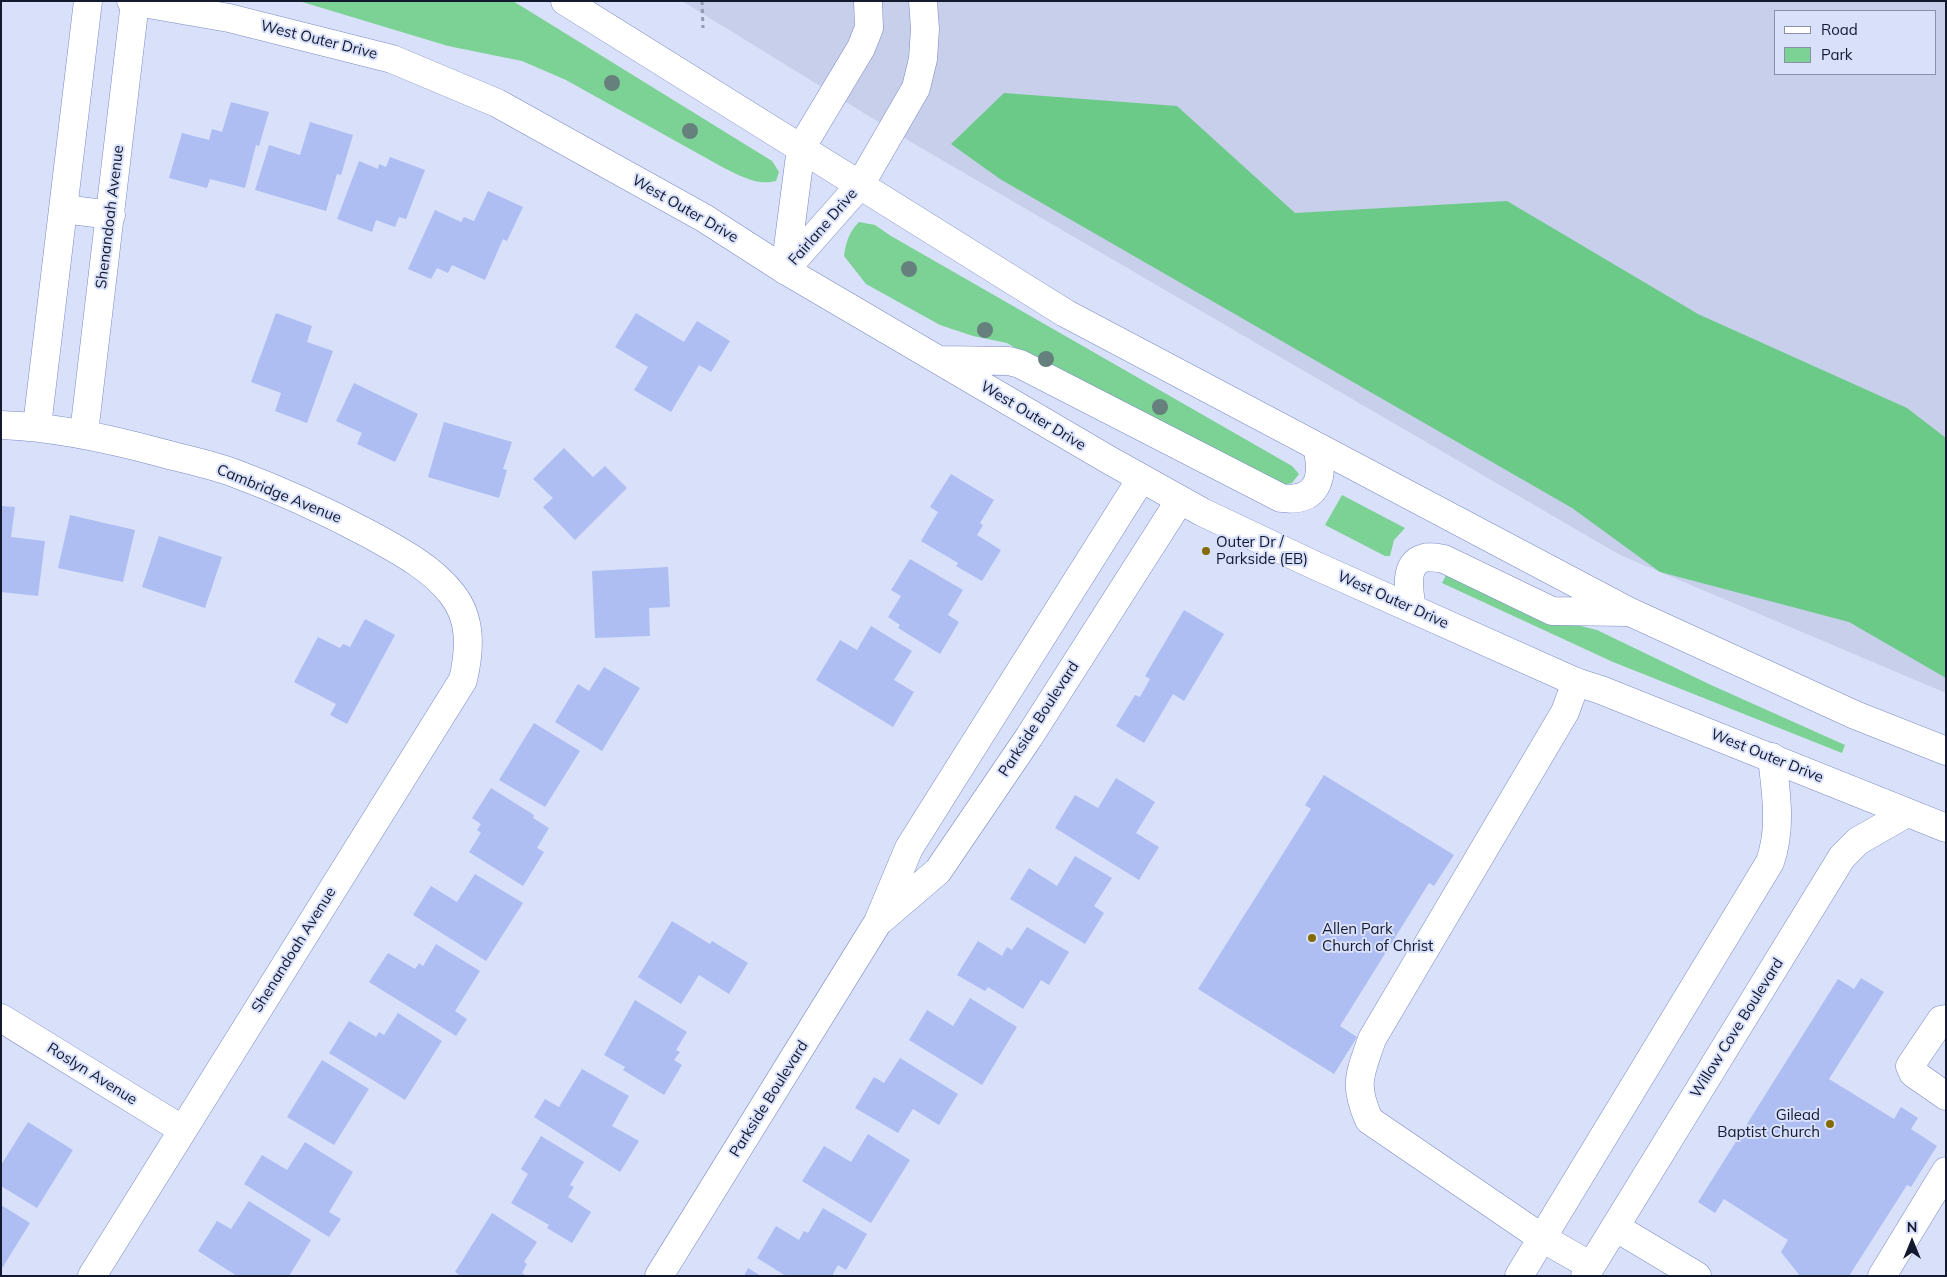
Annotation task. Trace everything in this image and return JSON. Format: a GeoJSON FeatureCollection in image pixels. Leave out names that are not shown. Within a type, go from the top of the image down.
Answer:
{"type":"FeatureCollection","features":[{"type":"Feature","properties":{"kind":"street"},"geometry":{"type":"LineString","coordinates":[[37,426],[88,1]]}},
{"type":"Feature","properties":{"kind":"street","name":"West Outer Drive"},"geometry":{"type":"LineString","coordinates":[[131,1],[228,18],[392,59],[498,103],[704,218],[785,270],[1180,500],[1314,566],[1576,682],[1772,757],[1946,828]]}},
{"type":"Feature","properties":{"kind":"street"},"geometry":{"type":"LineString","coordinates":[[565,1],[1065,313],[1630,612],[1855,715],[1946,751]]}},
{"type":"Feature","properties":{"kind":"street","name":"Fairlane Drive"},"geometry":{"type":"LineString","coordinates":[[785,270],[801,148],[861,48],[869,28],[868,1]]}},
{"type":"Feature","properties":{"kind":"street","name":"Fairlane Drive"},"geometry":{"type":"LineString","coordinates":[[785,270],[860,185],[916,88],[923,59],[925,29],[923,1]]}},
{"type":"Feature","properties":{"kind":"street","name":"Shenandoah Avenue"},"geometry":{"type":"LineString","coordinates":[[84,433],[135,2]]}},
{"type":"Feature","properties":{"kind":"street"},"geometry":{"type":"LineString","coordinates":[[63,209],[111,215]]}},
{"type":"Feature","properties":{"kind":"street"},"geometry":{"type":"LineString","coordinates":[[939,360],[1009,361],[1020,364],[1281,498],[1293,500],[1305,497],[1315,488],[1321,476],[1321,462],[1317,448]]}},
{"type":"Feature","properties":{"kind":"street","name":"Cambridge Avenue"},"geometry":{"type":"LineString","coordinates":[[1,424],[37,426],[84,433],[233,473],[338,518],[396,549],[435,576],[453,594],[464,617]]}},
{"type":"Feature","properties":{"kind":"street","name":"Parkside Boulevard"},"geometry":{"type":"LineString","coordinates":[[659,1276],[878,922],[909,848],[1142,479]]}},
{"type":"Feature","properties":{"kind":"street","name":"Parkside Boulevard"},"geometry":{"type":"LineString","coordinates":[[878,922],[938,871],[1029,737],[1180,500]]}},
{"type":"Feature","properties":{"kind":"street"},"geometry":{"type":"LineString","coordinates":[[1412,608],[1409,590],[1410,573],[1416,562],[1425,557],[1444,559],[1552,611],[1630,612]]}},
{"type":"Feature","properties":{"kind":"street","name":"Shenandoah Avenue"},"geometry":{"type":"LineString","coordinates":[[92,1276],[463,680],[469,656],[468,629],[464,617]]}},
{"type":"Feature","properties":{"kind":"street","name":"Willow Cove Boulevard"},"geometry":{"type":"LineString","coordinates":[[1576,682],[1565,712],[1372,1039],[1360,1075],[1360,1098],[1369,1120],[1588,1271],[1842,857],[1858,841],[1907,813]]}},
{"type":"Feature","properties":{"kind":"street"},"geometry":{"type":"LineString","coordinates":[[1519,1276],[1770,862],[1778,830],[1772,757]]}},
{"type":"Feature","properties":{"kind":"street","name":"Roslyn Avenue"},"geometry":{"type":"LineString","coordinates":[[1,1018],[183,1130]]}},
{"type":"Feature","properties":{"kind":"street"},"geometry":{"type":"LineString","coordinates":[[1946,1019],[1941,1020],[1910,1066],[1912,1073],[1946,1096]]}},
{"type":"Feature","properties":{"kind":"street"},"geometry":{"type":"LineString","coordinates":[[1882,1276],[1946,1171]]}},
{"type":"Feature","properties":{"kind":"street"},"geometry":{"type":"LineString","coordinates":[[1615,1227],[1697,1276]]}},
{"type":"Feature","properties":{"kind":"path"},"geometry":{"type":"LineString","coordinates":[[702,1],[703,28]]}},
{"type":"Feature","properties":{"kind":"shaded area"},"geometry":{"type":"Polygon","coordinates":[[[682,1],[1946,1],[1946,693],[1620,555],[911,142],[682,1]]]}},
{"type":"Feature","properties":{"kind":"green space"},"geometry":{"type":"Polygon","coordinates":[[[299,1],[513,1],[772,161],[779,172],[776,181],[756,181],[724,168],[566,80],[522,61],[448,46],[299,1]]]}},
{"type":"Feature","properties":{"kind":"green space"},"geometry":{"type":"Polygon","coordinates":[[[1004,93],[1177,106],[1295,213],[1507,201],[1698,314],[1907,408],[1946,438],[1946,678],[1849,622],[1660,572],[1572,508],[1000,179],[951,144],[1004,93]]]}},
{"type":"Feature","properties":{"kind":"green space"},"geometry":{"type":"Polygon","coordinates":[[[859,222],[875,225],[891,236],[1292,466],[1299,474],[1292,483],[1281,485],[1050,369],[1007,343],[973,336],[940,325],[866,284],[844,256],[848,237],[859,222]]]}},
{"type":"Feature","properties":{"kind":"green space"},"geometry":{"type":"Polygon","coordinates":[[[1342,495],[1405,528],[1394,540],[1390,556],[1385,556],[1325,525],[1342,495]]]}},
{"type":"Feature","properties":{"kind":"green space"},"geometry":{"type":"Polygon","coordinates":[[[1448,571],[1521,611],[1597,630],[1711,685],[1845,745],[1842,753],[1613,662],[1442,583],[1448,571]]]}},
{"type":"Feature","properties":{"kind":"building"},"geometry":{"type":"Polygon","coordinates":[[[231,102],[269,112],[259,146],[256,145],[245,188],[210,179],[207,188],[169,178],[182,133],[209,140],[212,129],[222,132],[231,102]]]}},
{"type":"Feature","properties":{"kind":"building"},"geometry":{"type":"Polygon","coordinates":[[[310,122],[353,135],[341,175],[337,174],[326,211],[255,190],[269,145],[300,155],[310,122]]]}},
{"type":"Feature","properties":{"kind":"building"},"geometry":{"type":"Polygon","coordinates":[[[390,157],[425,170],[406,219],[399,217],[395,227],[376,220],[372,232],[337,219],[359,161],[378,169],[379,164],[386,167],[390,157]]]}},
{"type":"Feature","properties":{"kind":"building"},"geometry":{"type":"Polygon","coordinates":[[[488,191],[523,207],[507,241],[503,239],[485,280],[452,265],[448,273],[437,268],[431,279],[408,269],[435,210],[461,222],[464,217],[474,221],[488,191]]]}},
{"type":"Feature","properties":{"kind":"building"},"geometry":{"type":"Polygon","coordinates":[[[276,313],[312,326],[307,342],[333,351],[307,423],[275,411],[281,393],[251,382],[276,313]]]}},
{"type":"Feature","properties":{"kind":"building"},"geometry":{"type":"Polygon","coordinates":[[[636,313],[684,342],[697,321],[730,341],[711,372],[699,365],[671,412],[634,390],[648,367],[615,347],[636,313]]]}},
{"type":"Feature","properties":{"kind":"building"},"geometry":{"type":"Polygon","coordinates":[[[354,383],[418,414],[395,462],[357,444],[362,433],[336,421],[354,383]]]}},
{"type":"Feature","properties":{"kind":"building"},"geometry":{"type":"Polygon","coordinates":[[[444,422],[512,442],[503,469],[507,470],[499,498],[428,477],[444,422]]]}},
{"type":"Feature","properties":{"kind":"building"},"geometry":{"type":"Polygon","coordinates":[[[564,448],[593,477],[605,466],[627,488],[575,540],[543,507],[553,498],[533,479],[564,448]]]}},
{"type":"Feature","properties":{"kind":"building"},"geometry":{"type":"Polygon","coordinates":[[[951,474],[994,500],[980,523],[983,525],[977,535],[1001,550],[982,581],[956,566],[958,563],[921,541],[938,512],[930,507],[951,474]]]}},
{"type":"Feature","properties":{"kind":"building"},"geometry":{"type":"Polygon","coordinates":[[[1,506],[15,507],[11,537],[45,541],[38,596],[1,592],[1,506]]]}},
{"type":"Feature","properties":{"kind":"building"},"geometry":{"type":"Polygon","coordinates":[[[70,515],[135,530],[123,582],[58,568],[70,515]]]}},
{"type":"Feature","properties":{"kind":"building"},"geometry":{"type":"Polygon","coordinates":[[[159,536],[222,557],[205,608],[142,587],[159,536]]]}},
{"type":"Feature","properties":{"kind":"building"},"geometry":{"type":"Polygon","coordinates":[[[910,559],[963,590],[948,615],[959,622],[940,654],[898,628],[900,625],[888,617],[901,596],[891,590],[910,559]]]}},
{"type":"Feature","properties":{"kind":"building"},"geometry":{"type":"Polygon","coordinates":[[[668,567],[670,607],[649,608],[650,636],[595,638],[592,571],[668,567]]]}},
{"type":"Feature","properties":{"kind":"building"},"geometry":{"type":"Polygon","coordinates":[[[1184,610],[1224,634],[1184,701],[1173,694],[1144,743],[1116,726],[1135,695],[1140,697],[1150,679],[1145,676],[1184,610]]]}},
{"type":"Feature","properties":{"kind":"building"},"geometry":{"type":"Polygon","coordinates":[[[365,619],[395,635],[347,724],[330,715],[336,704],[294,682],[318,637],[340,648],[343,644],[350,647],[365,619]]]}},
{"type":"Feature","properties":{"kind":"building"},"geometry":{"type":"Polygon","coordinates":[[[871,626],[912,651],[894,680],[914,692],[893,727],[816,680],[840,640],[857,650],[871,626]]]}},
{"type":"Feature","properties":{"kind":"building"},"geometry":{"type":"Polygon","coordinates":[[[604,667],[640,688],[602,751],[555,722],[578,684],[589,691],[604,667]]]}},
{"type":"Feature","properties":{"kind":"building"},"geometry":{"type":"Polygon","coordinates":[[[534,723],[580,751],[545,807],[499,780],[534,723]]]}},
{"type":"Feature","properties":{"kind":"building","name":"Allen Park Church of Christ"},"geometry":{"type":"Polygon","coordinates":[[[1324,775],[1454,855],[1434,886],[1429,883],[1340,1026],[1357,1037],[1334,1074],[1198,989],[1311,809],[1305,805],[1324,775]]]}},
{"type":"Feature","properties":{"kind":"building"},"geometry":{"type":"Polygon","coordinates":[[[1116,778],[1155,802],[1136,833],[1159,847],[1139,880],[1055,828],[1075,795],[1098,808],[1116,778]]]}},
{"type":"Feature","properties":{"kind":"building"},"geometry":{"type":"Polygon","coordinates":[[[491,788],[534,815],[533,818],[549,828],[537,848],[544,852],[523,886],[469,852],[481,833],[477,830],[481,824],[472,818],[491,788]]]}},
{"type":"Feature","properties":{"kind":"building"},"geometry":{"type":"Polygon","coordinates":[[[1075,856],[1112,878],[1094,906],[1104,913],[1085,944],[1010,899],[1029,868],[1057,886],[1075,856]]]}},
{"type":"Feature","properties":{"kind":"building"},"geometry":{"type":"Polygon","coordinates":[[[475,874],[523,903],[486,961],[413,915],[431,886],[457,902],[475,874]]]}},
{"type":"Feature","properties":{"kind":"building"},"geometry":{"type":"Polygon","coordinates":[[[672,921],[710,944],[712,941],[748,963],[729,994],[699,975],[681,1004],[638,977],[672,921]]]}},
{"type":"Feature","properties":{"kind":"building"},"geometry":{"type":"Polygon","coordinates":[[[1027,927],[1069,952],[1049,985],[1041,980],[1023,1009],[988,987],[985,991],[957,975],[978,941],[1002,956],[1007,947],[1012,950],[1027,927]]]}},
{"type":"Feature","properties":{"kind":"building"},"geometry":{"type":"Polygon","coordinates":[[[436,944],[480,971],[455,1011],[467,1019],[456,1036],[369,982],[388,953],[415,969],[419,963],[423,966],[436,944]]]}},
{"type":"Feature","properties":{"kind":"building","name":"Gilead Baptist Church"},"geometry":{"type":"Polygon","coordinates":[[[1861,978],[1884,992],[1829,1079],[1894,1119],[1901,1107],[1918,1118],[1911,1129],[1937,1146],[1911,1187],[1907,1185],[1849,1276],[1800,1276],[1781,1252],[1788,1240],[1724,1199],[1715,1213],[1698,1202],[1838,979],[1854,989],[1861,978]]]}},
{"type":"Feature","properties":{"kind":"building"},"geometry":{"type":"Polygon","coordinates":[[[970,998],[1017,1027],[982,1085],[909,1040],[927,1010],[953,1026],[970,998]]]}},
{"type":"Feature","properties":{"kind":"building"},"geometry":{"type":"Polygon","coordinates":[[[635,1000],[687,1032],[676,1050],[680,1052],[674,1060],[682,1065],[664,1095],[623,1070],[625,1067],[604,1055],[635,1000]]]}},
{"type":"Feature","properties":{"kind":"building"},"geometry":{"type":"Polygon","coordinates":[[[398,1013],[442,1041],[405,1100],[329,1053],[349,1021],[376,1037],[379,1032],[384,1035],[398,1013]]]}},
{"type":"Feature","properties":{"kind":"building"},"geometry":{"type":"Polygon","coordinates":[[[900,1058],[958,1094],[939,1125],[913,1109],[898,1133],[855,1108],[874,1077],[884,1083],[900,1058]]]}},
{"type":"Feature","properties":{"kind":"building"},"geometry":{"type":"Polygon","coordinates":[[[322,1060],[369,1089],[334,1145],[287,1117],[322,1060]]]}},
{"type":"Feature","properties":{"kind":"building"},"geometry":{"type":"Polygon","coordinates":[[[582,1069],[629,1096],[612,1126],[639,1141],[620,1172],[534,1117],[545,1099],[559,1107],[582,1069]]]}},
{"type":"Feature","properties":{"kind":"building"},"geometry":{"type":"Polygon","coordinates":[[[28,1122],[73,1150],[37,1208],[1,1186],[1,1165],[28,1122]]]}},
{"type":"Feature","properties":{"kind":"building"},"geometry":{"type":"Polygon","coordinates":[[[868,1134],[910,1160],[871,1223],[802,1181],[824,1146],[851,1162],[868,1134]]]}},
{"type":"Feature","properties":{"kind":"building"},"geometry":{"type":"Polygon","coordinates":[[[541,1136],[584,1162],[570,1185],[574,1187],[568,1197],[591,1212],[572,1243],[547,1228],[549,1225],[511,1203],[528,1174],[521,1169],[541,1136]]]}},
{"type":"Feature","properties":{"kind":"building"},"geometry":{"type":"Polygon","coordinates":[[[305,1142],[353,1172],[329,1212],[341,1219],[329,1237],[244,1184],[262,1155],[287,1170],[305,1142]]]}},
{"type":"Feature","properties":{"kind":"building"},"geometry":{"type":"Polygon","coordinates":[[[249,1201],[311,1240],[289,1276],[237,1276],[198,1251],[217,1221],[231,1229],[249,1201]]]}},
{"type":"Feature","properties":{"kind":"building"},"geometry":{"type":"Polygon","coordinates":[[[1,1205],[30,1223],[1,1270],[1,1205]]]}},
{"type":"Feature","properties":{"kind":"building"},"geometry":{"type":"Polygon","coordinates":[[[823,1208],[867,1234],[846,1270],[838,1265],[832,1276],[786,1276],[757,1258],[776,1226],[799,1240],[804,1231],[808,1233],[823,1208]]]}},
{"type":"Feature","properties":{"kind":"building"},"geometry":{"type":"Polygon","coordinates":[[[492,1213],[537,1242],[524,1262],[527,1264],[522,1273],[526,1276],[461,1276],[455,1272],[492,1213]]]}},
{"type":"Feature","properties":{"kind":"building"},"geometry":{"type":"Polygon","coordinates":[[[748,1268],[761,1276],[744,1276],[748,1268]]]}},
{"type":"Feature","properties":{"kind":"place","name":"Outer Dr / Parkside (EB)"},"geometry":{"type":"Point","coordinates":[1206,551]}},
{"type":"Feature","properties":{"kind":"place","name":"Allen Park Church of Christ"},"geometry":{"type":"Point","coordinates":[1312,938]}},
{"type":"Feature","properties":{"kind":"place","name":"Gilead Baptist Church"},"geometry":{"type":"Point","coordinates":[1830,1124]}}]}
